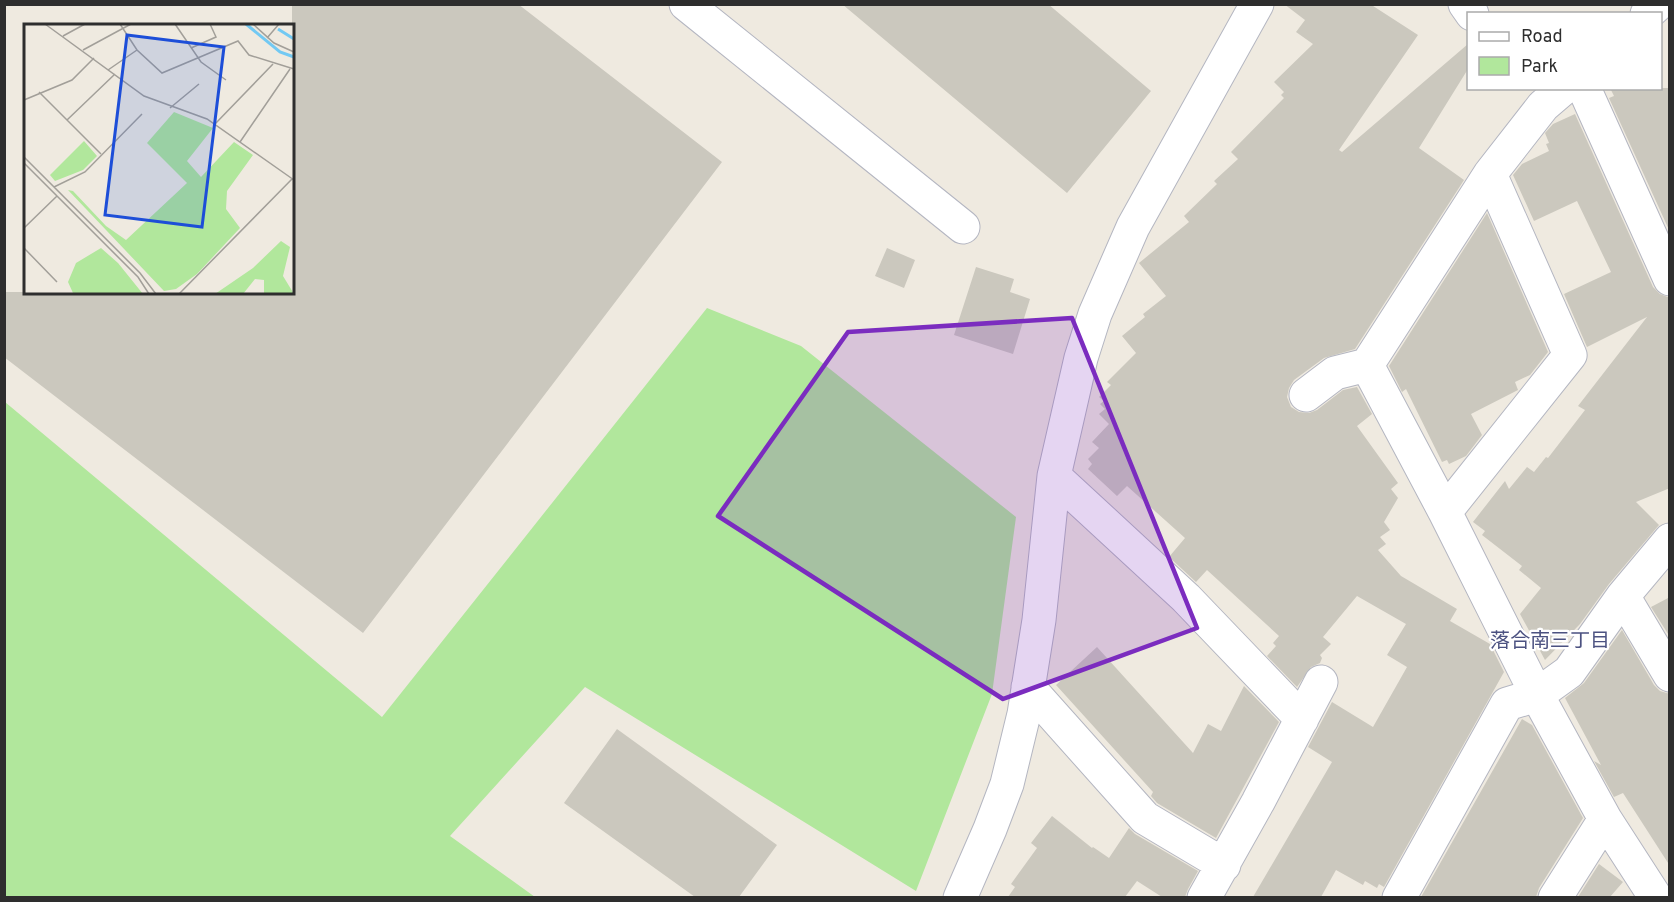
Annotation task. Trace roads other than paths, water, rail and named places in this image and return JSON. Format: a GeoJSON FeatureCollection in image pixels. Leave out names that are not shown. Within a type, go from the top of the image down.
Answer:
{"type":"FeatureCollection","features":[{"type":"Feature","properties":{"kind":"street"},"geometry":{"type":"LineString","coordinates":[[686,4],[963,227]]}},
{"type":"Feature","properties":{"kind":"street"},"geometry":{"type":"LineString","coordinates":[[960,897],[1007,784],[1028,687],[1039,620],[1054,476],[1081,357],[1100,303],[1133,227],[1257,4]]}},
{"type":"Feature","properties":{"kind":"street"},"geometry":{"type":"LineString","coordinates":[[1585,90],[1670,279]]}},
{"type":"Feature","properties":{"kind":"street"},"geometry":{"type":"LineString","coordinates":[[1306,395],[1335,373],[1367,365],[1490,174],[1545,94]]}},
{"type":"Feature","properties":{"kind":"street"},"geometry":{"type":"LineString","coordinates":[[1445,512],[1570,355],[1490,174]]}},
{"type":"Feature","properties":{"kind":"street"},"geometry":{"type":"LineString","coordinates":[[1367,365],[1445,512],[1537,695],[1605,819],[1656,897]]}},
{"type":"Feature","properties":{"kind":"street"},"geometry":{"type":"LineString","coordinates":[[1054,476],[1186,598],[1302,719]]}},
{"type":"Feature","properties":{"kind":"street"},"geometry":{"type":"LineString","coordinates":[[1399,897],[1507,704],[1537,695],[1569,672],[1623,596],[1670,540]]}},
{"type":"Feature","properties":{"kind":"street"},"geometry":{"type":"LineString","coordinates":[[1623,596],[1670,675]]}},
{"type":"Feature","properties":{"kind":"street"},"geometry":{"type":"LineString","coordinates":[[1204,897],[1224,865],[1321,682]]}},
{"type":"Feature","properties":{"kind":"street"},"geometry":{"type":"LineString","coordinates":[[1028,687],[1145,818],[1224,865]]}},
{"type":"Feature","properties":{"kind":"street"},"geometry":{"type":"LineString","coordinates":[[1555,897],[1605,819]]}},
{"type":"Feature","properties":{"kind":"district","name":"落合南三丁目"},"geometry":{"type":"Point","coordinates":[1550,640]}}]}
